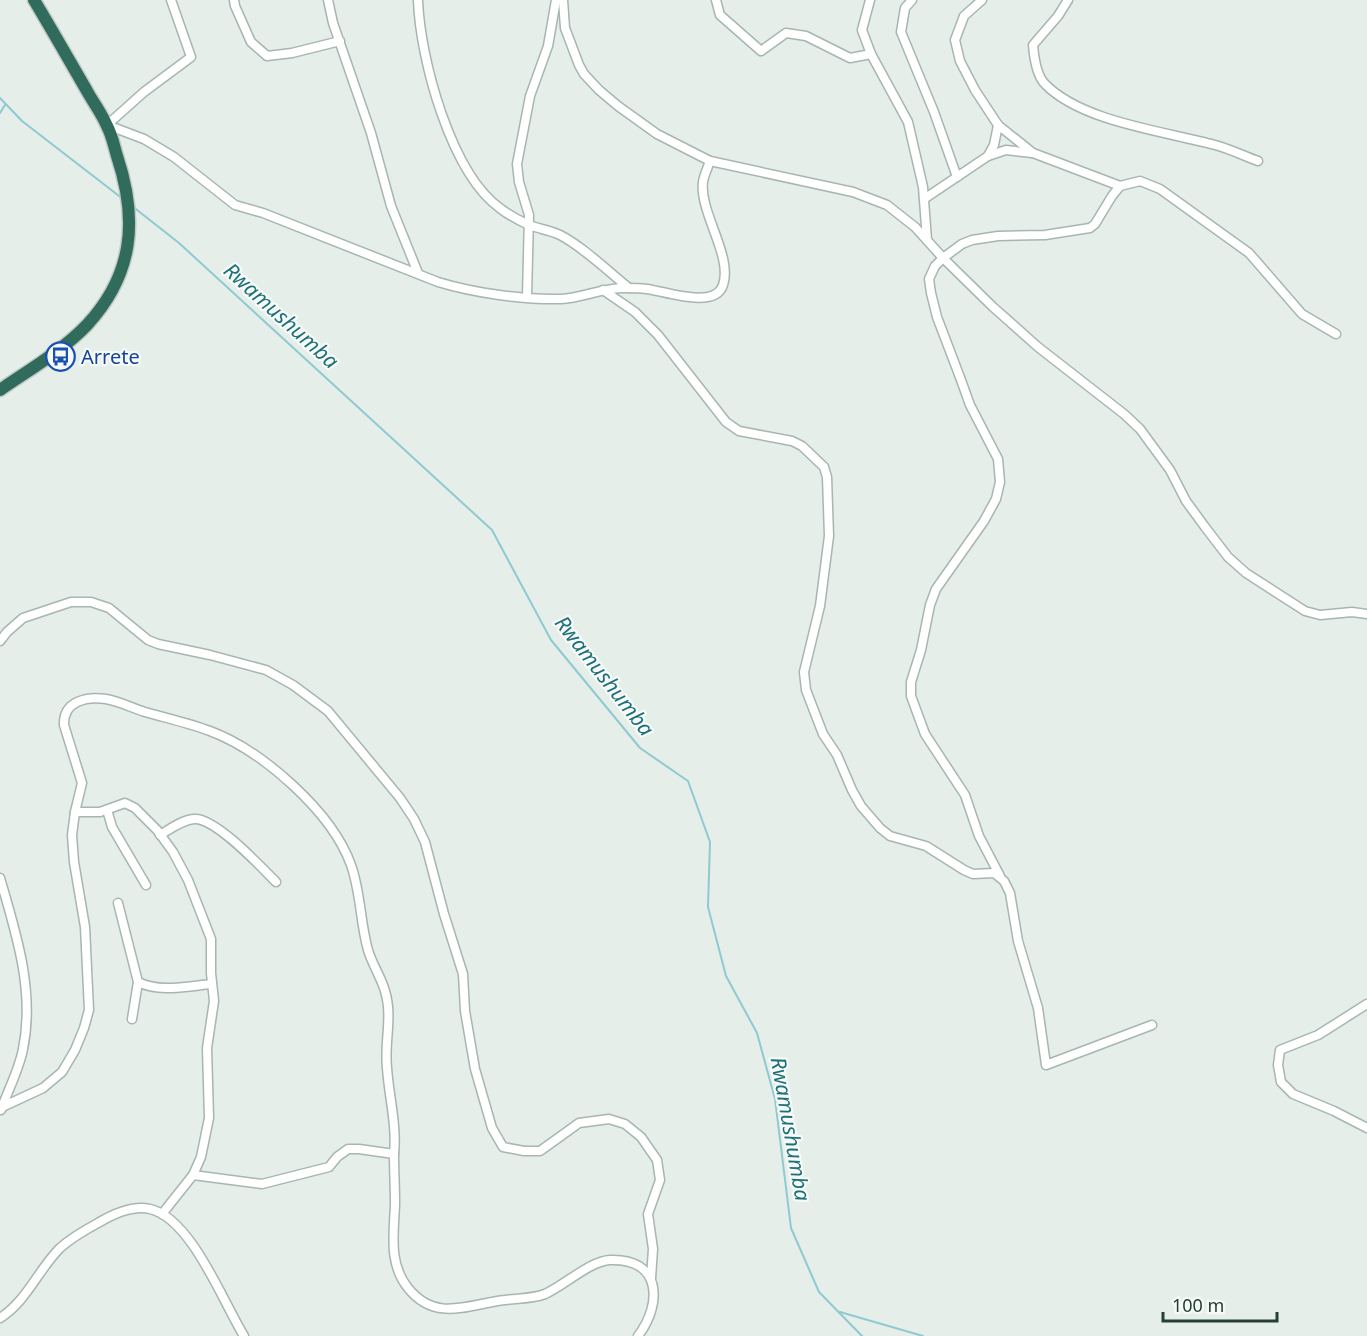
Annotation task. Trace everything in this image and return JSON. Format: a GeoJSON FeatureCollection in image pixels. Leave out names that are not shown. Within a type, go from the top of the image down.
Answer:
{"type":"FeatureCollection","features":[{"type":"Feature","properties":{"kind":"highway"},"geometry":{"type":"LineString","coordinates":[[0,390],[62,347],[87,325],[101,307],[126,258],[130,215],[124,176],[107,126],[34,0]]}},
{"type":"Feature","properties":{"kind":"street"},"geometry":{"type":"LineString","coordinates":[[171,0],[191,57],[144,92],[107,126],[144,139],[174,157],[235,205],[263,213],[438,282],[460,288],[527,297],[563,299],[629,288],[694,298],[708,297],[720,291],[723,285],[723,263],[704,197],[703,183],[710,160]]}},
{"type":"Feature","properties":{"kind":"street"},"geometry":{"type":"LineString","coordinates":[[234,0],[251,42],[267,56],[292,53],[340,41]]}},
{"type":"Feature","properties":{"kind":"street"},"geometry":{"type":"LineString","coordinates":[[328,0],[391,206],[418,273]]}},
{"type":"Feature","properties":{"kind":"street"},"geometry":{"type":"LineString","coordinates":[[418,0],[428,64],[440,109],[452,142],[482,193],[500,209],[528,225],[560,235],[629,288]]}},
{"type":"Feature","properties":{"kind":"street"},"geometry":{"type":"LineString","coordinates":[[527,297],[529,215],[519,182],[518,164],[531,96],[548,46],[556,0]]}},
{"type":"Feature","properties":{"kind":"street"},"geometry":{"type":"LineString","coordinates":[[563,0],[565,28],[570,46],[584,74],[618,106],[657,134],[710,160],[853,192],[887,205],[915,226],[988,303],[1038,347],[1140,429],[1165,463],[1186,501],[1205,527],[1228,557],[1246,573],[1305,611],[1320,615],[1352,612],[1367,614]]}},
{"type":"Feature","properties":{"kind":"street"},"geometry":{"type":"LineString","coordinates":[[716,0],[720,15],[761,51],[786,33],[806,36],[850,58],[871,54]]}},
{"type":"Feature","properties":{"kind":"street"},"geometry":{"type":"LineString","coordinates":[[870,0],[862,30],[871,54],[908,122],[923,187],[927,240]]}},
{"type":"Feature","properties":{"kind":"street"},"geometry":{"type":"LineString","coordinates":[[912,0],[905,8],[901,32],[934,112],[957,177]]}},
{"type":"Feature","properties":{"kind":"street"},"geometry":{"type":"LineString","coordinates":[[982,0],[964,16],[955,40],[960,61],[975,90],[998,125],[1033,153]]}},
{"type":"Feature","properties":{"kind":"street"},"geometry":{"type":"LineString","coordinates":[[1068,0],[1033,45],[1035,61],[1043,82],[1071,105],[1218,146],[1258,161]]}},
{"type":"Feature","properties":{"kind":"street"},"geometry":{"type":"LineString","coordinates":[[988,156],[994,145],[998,125]]}},
{"type":"Feature","properties":{"kind":"street"},"geometry":{"type":"LineString","coordinates":[[924,199],[988,156],[1006,150],[1033,153],[1120,186]]}},
{"type":"Feature","properties":{"kind":"street"},"geometry":{"type":"LineString","coordinates":[[1152,1025],[1046,1065],[1038,1008],[1017,941],[1010,893],[980,836],[965,795],[925,734],[911,696],[911,682],[921,650],[930,604],[936,589],[984,521],[996,499],[1000,482],[998,459],[970,405],[937,317],[930,293],[929,279],[943,258],[962,244],[972,240],[999,236],[1045,235],[1090,228],[1120,186],[1140,181],[1168,195],[1249,253],[1302,314],[1336,334]]}},
{"type":"Feature","properties":{"kind":"street"},"geometry":{"type":"LineString","coordinates":[[603,291],[635,312],[658,334],[726,422],[739,431],[792,441],[809,452],[824,467],[827,477],[828,525],[826,567],[804,681],[823,734],[837,755],[861,806],[869,817],[890,836],[926,846],[974,874],[994,873],[1000,876]]}},
{"type":"Feature","properties":{"kind":"street"},"geometry":{"type":"LineString","coordinates":[[0,640],[23,618],[71,602],[91,602],[109,608],[148,640],[158,644],[266,670],[293,685],[328,711],[400,798],[414,819],[424,842],[463,974],[467,1028],[475,1069],[492,1128],[503,1148],[540,1151],[579,1123],[609,1119],[625,1124],[641,1137],[657,1160],[660,1180],[648,1214],[653,1249],[651,1278],[654,1291],[649,1318],[638,1336]]}},
{"type":"Feature","properties":{"kind":"street"},"geometry":{"type":"LineString","coordinates":[[0,1109],[43,1089],[62,1072],[75,1050],[89,1010],[85,927],[72,835],[82,783],[69,746],[64,716],[72,705],[94,697],[109,699],[210,731],[237,744],[279,774],[315,807],[327,821],[351,864],[358,889],[362,924],[369,952],[385,991],[388,1027],[386,1066],[395,1128],[392,1242],[393,1255],[407,1287],[428,1304],[453,1310],[489,1302],[528,1299],[543,1295],[565,1284],[595,1263],[608,1260],[640,1265],[651,1278]]}},
{"type":"Feature","properties":{"kind":"street"},"geometry":{"type":"LineString","coordinates":[[75,812],[90,813],[129,804],[160,835],[173,852],[209,929],[214,1001],[207,1048],[209,1118],[201,1157],[193,1175],[162,1214]]}},
{"type":"Feature","properties":{"kind":"street"},"geometry":{"type":"LineString","coordinates":[[107,810],[112,828],[146,885]]}},
{"type":"Feature","properties":{"kind":"street"},"geometry":{"type":"LineString","coordinates":[[160,835],[182,822],[201,819],[224,833],[276,882]]}},
{"type":"Feature","properties":{"kind":"street"},"geometry":{"type":"LineString","coordinates":[[0,878],[22,961],[26,1004],[23,1051],[0,1109]]}},
{"type":"Feature","properties":{"kind":"street"},"geometry":{"type":"LineString","coordinates":[[118,903],[138,982],[132,1019]]}},
{"type":"Feature","properties":{"kind":"street"},"geometry":{"type":"LineString","coordinates":[[138,982],[146,986],[162,988],[212,984]]}},
{"type":"Feature","properties":{"kind":"street"},"geometry":{"type":"LineString","coordinates":[[1367,1005],[1318,1035],[1280,1050],[1278,1065],[1281,1082],[1293,1094],[1367,1128]]}},
{"type":"Feature","properties":{"kind":"street"},"geometry":{"type":"LineString","coordinates":[[193,1175],[262,1184],[329,1167],[337,1156],[348,1149],[394,1154]]}},
{"type":"Feature","properties":{"kind":"street"},"geometry":{"type":"LineString","coordinates":[[0,1318],[28,1292],[60,1248],[76,1235],[110,1216],[131,1209],[148,1208],[162,1214],[175,1224],[195,1246],[244,1336]]}},
{"type":"Feature","properties":{"kind":"waterway","name":"Rwamushumba"},"geometry":{"type":"LineString","coordinates":[[0,98],[22,121],[123,199]]}},
{"type":"Feature","properties":{"kind":"waterway"},"geometry":{"type":"LineString","coordinates":[[0,113],[5,105]]}},
{"type":"Feature","properties":{"kind":"waterway","name":"Rwamushumba"},"geometry":{"type":"LineString","coordinates":[[132,206],[179,243],[492,530],[551,640],[640,748],[688,781],[710,842],[708,907],[726,976],[757,1033],[775,1099],[791,1228],[819,1292],[862,1336]]}},
{"type":"Feature","properties":{"kind":"waterway"},"geometry":{"type":"LineString","coordinates":[[840,1312],[923,1336]]}},
{"type":"Feature","properties":{"kind":"place","name":"Arrete"},"geometry":{"type":"Point","coordinates":[60,357]}}]}
